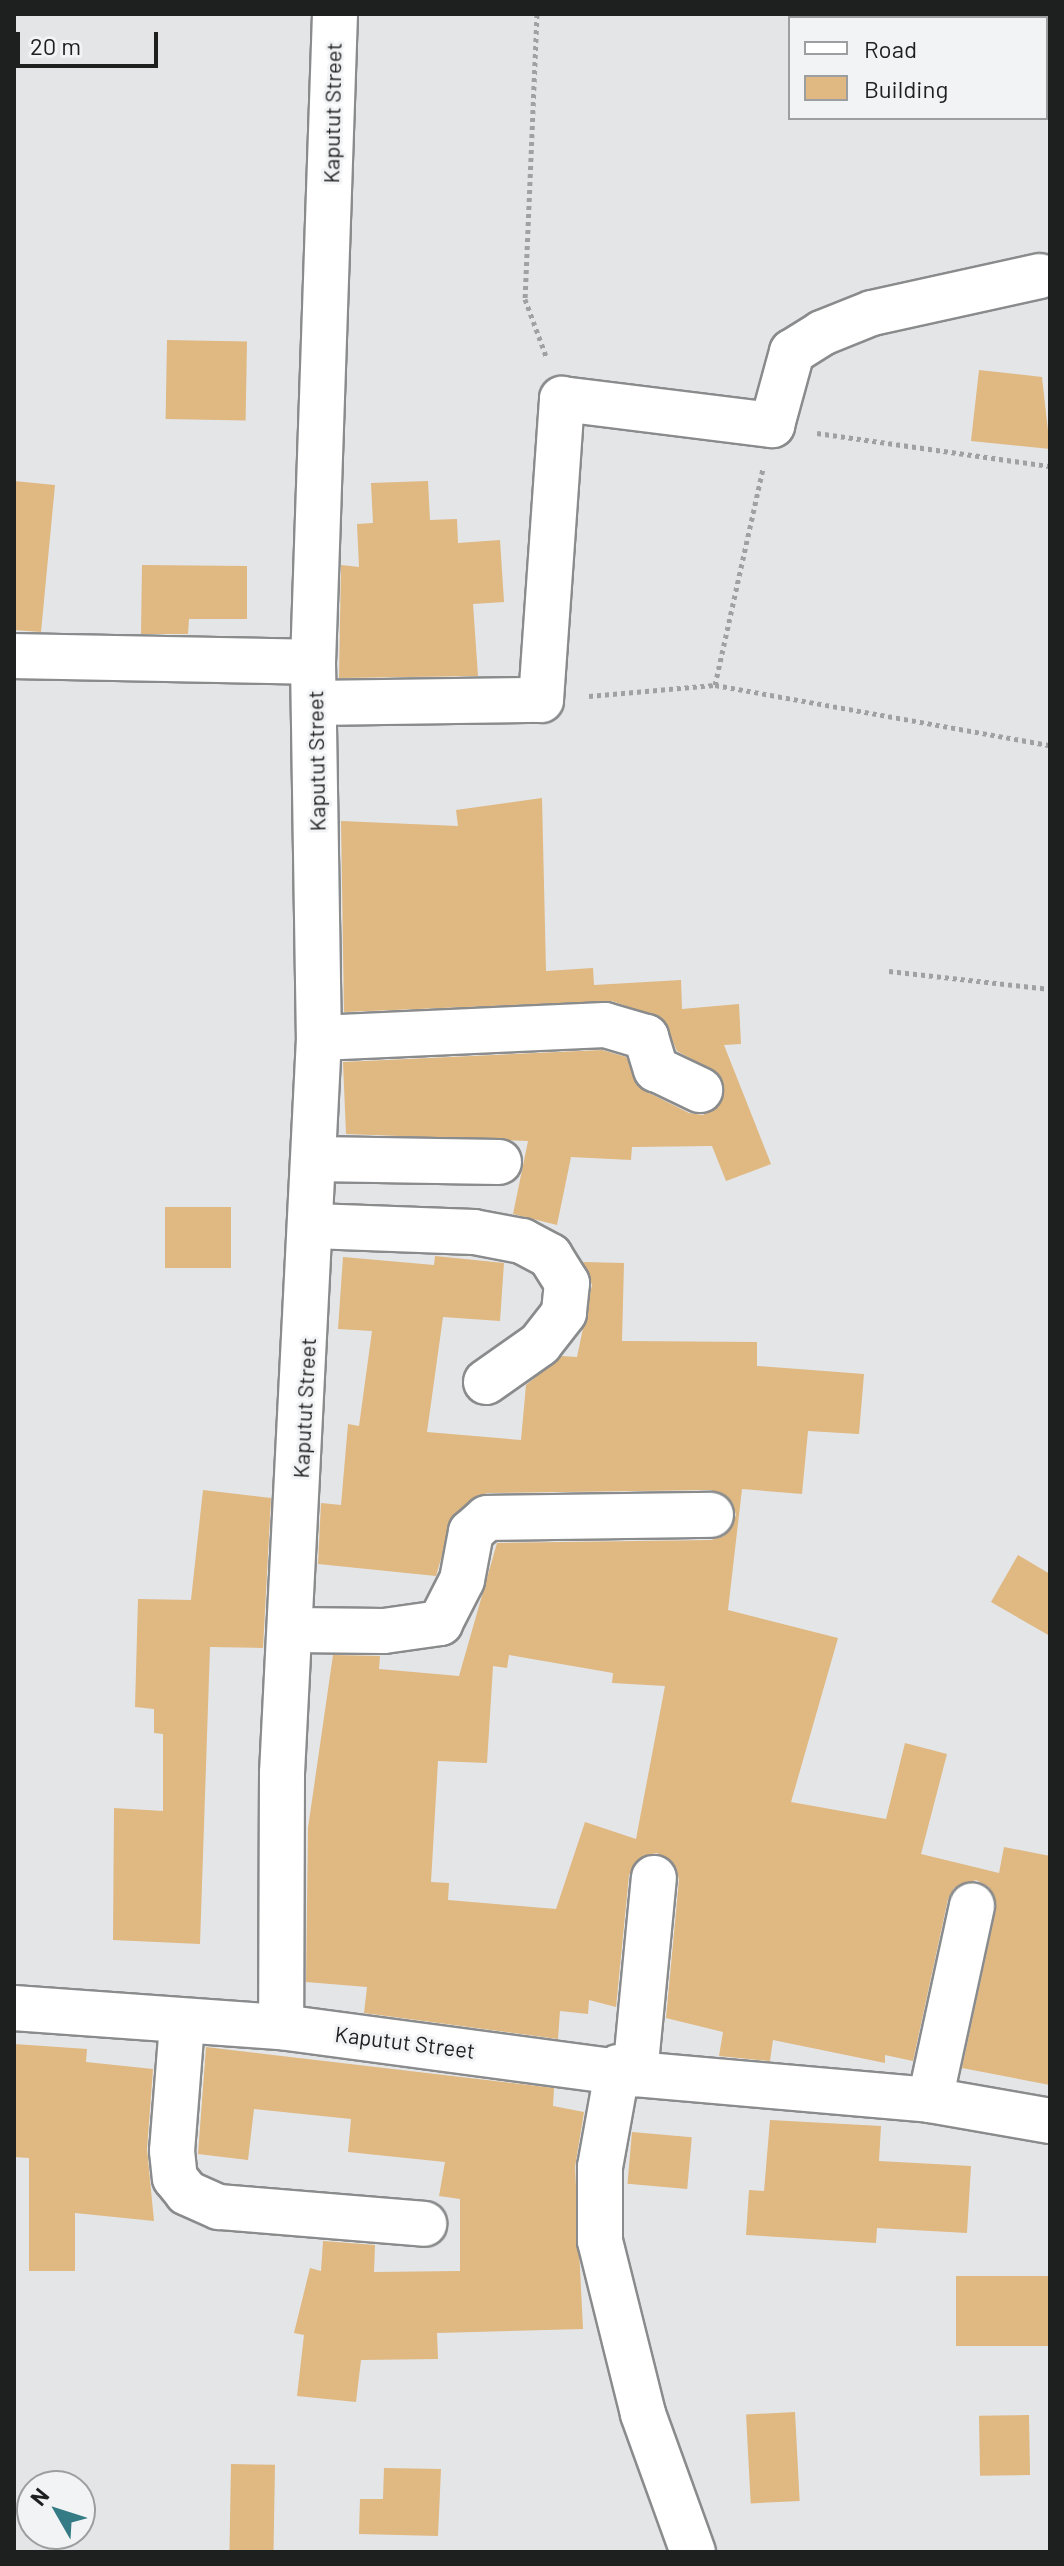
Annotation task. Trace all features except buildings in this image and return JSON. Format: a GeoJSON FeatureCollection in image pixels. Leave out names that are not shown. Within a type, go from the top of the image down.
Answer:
{"type":"FeatureCollection","features":[{"type":"Feature","properties":{"kind":"street","name":"Kaputut Street"},"geometry":{"type":"LineString","coordinates":[[335,14],[315,683],[319,1038],[293,1630],[282,1773],[281,2027],[627,2071],[930,2100],[1050,2121]]}},
{"type":"Feature","properties":{"kind":"street"},"geometry":{"type":"LineString","coordinates":[[14,656],[541,700],[562,399],[772,425],[792,352],[822,333],[872,313],[1040,276]]}},
{"type":"Feature","properties":{"kind":"street"},"geometry":{"type":"LineString","coordinates":[[319,1038],[605,1025],[646,1037],[656,1069],[700,1090]]}},
{"type":"Feature","properties":{"kind":"street"},"geometry":{"type":"LineString","coordinates":[[315,1159],[499,1162]]}},
{"type":"Feature","properties":{"kind":"street"},"geometry":{"type":"LineString","coordinates":[[313,1226],[474,1232],[522,1241],[550,1256],[567,1283],[564,1313],[540,1344],[486,1382]]}},
{"type":"Feature","properties":{"kind":"street"},"geometry":{"type":"LineString","coordinates":[[293,1630],[384,1631],[440,1623],[462,1580],[471,1532],[487,1518],[711,1515]]}},
{"type":"Feature","properties":{"kind":"street"},"geometry":{"type":"LineString","coordinates":[[654,1878],[627,2071],[600,2167],[600,2241],[643,2414],[693,2552]]}},
{"type":"Feature","properties":{"kind":"street"},"geometry":{"type":"LineString","coordinates":[[930,2100],[972,1905]]}},
{"type":"Feature","properties":{"kind":"street"},"geometry":{"type":"LineString","coordinates":[[14,2008],[182,2024],[281,2027]]}},
{"type":"Feature","properties":{"kind":"street"},"geometry":{"type":"LineString","coordinates":[[182,2024],[172,2151],[175,2178],[187,2193],[219,2207],[424,2224]]}},
{"type":"Feature","properties":{"kind":"path"},"geometry":{"type":"LineString","coordinates":[[537,14],[525,299],[562,399]]}},
{"type":"Feature","properties":{"kind":"path"},"geometry":{"type":"LineString","coordinates":[[715,685],[772,425],[1050,466]]}},
{"type":"Feature","properties":{"kind":"path"},"geometry":{"type":"LineString","coordinates":[[541,700],[715,685],[1050,745]]}},
{"type":"Feature","properties":{"kind":"path"},"geometry":{"type":"LineString","coordinates":[[889,971],[1050,989]]}}]}
